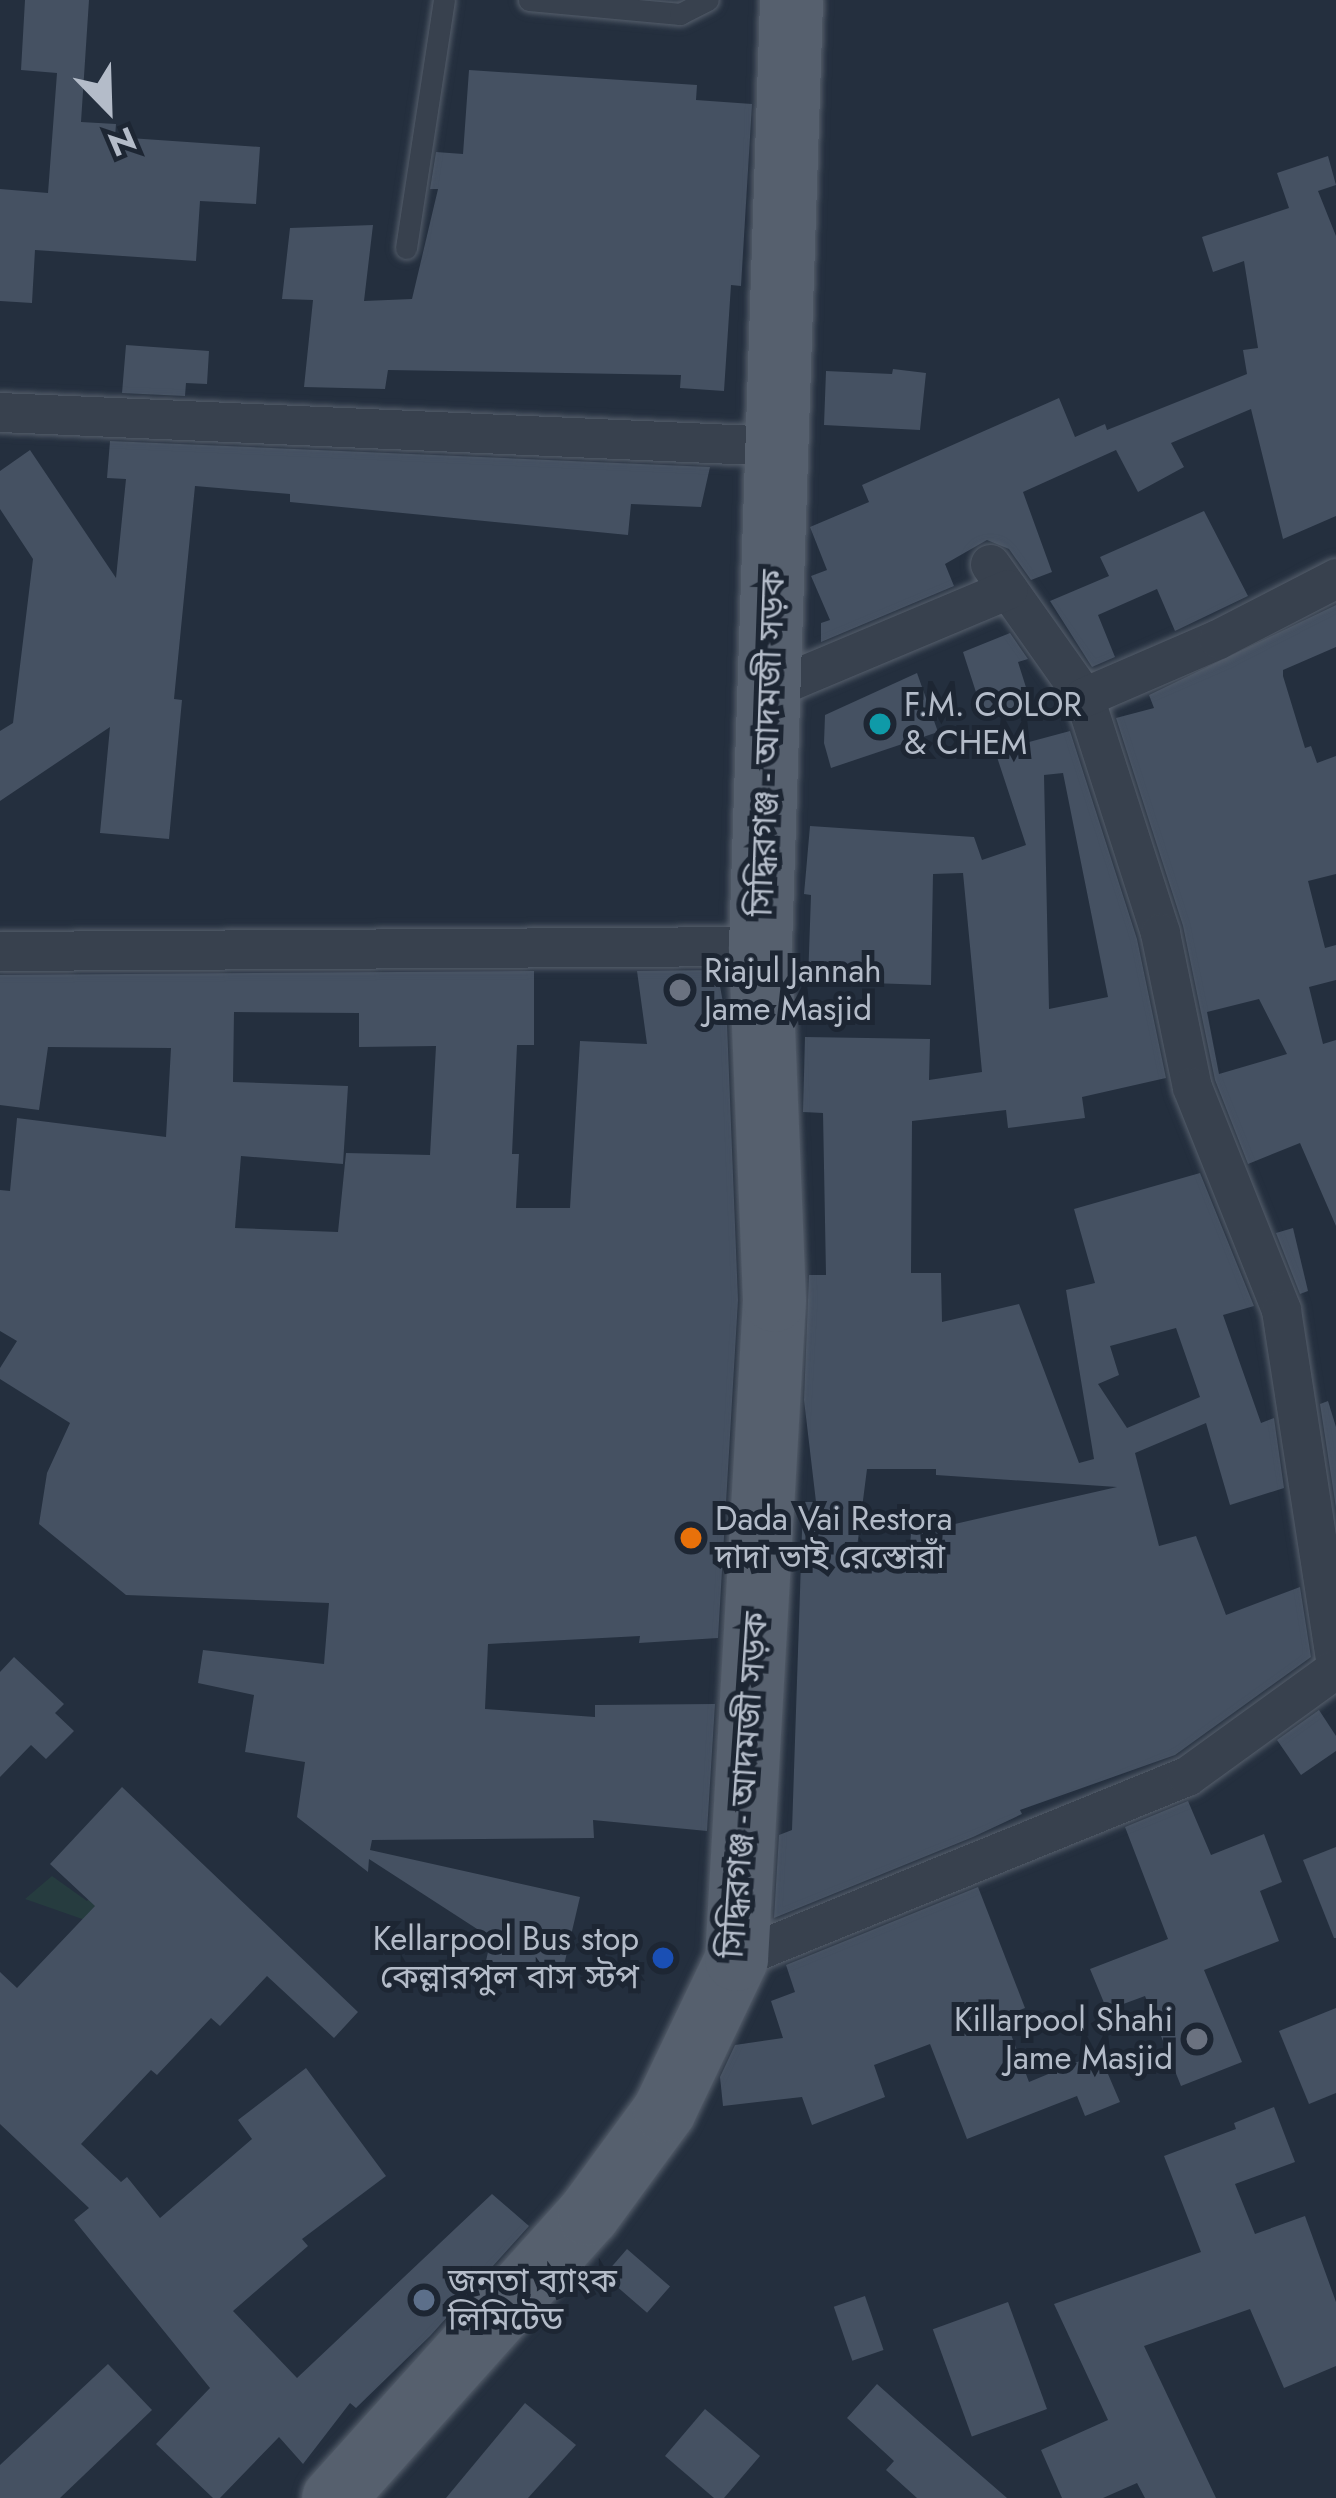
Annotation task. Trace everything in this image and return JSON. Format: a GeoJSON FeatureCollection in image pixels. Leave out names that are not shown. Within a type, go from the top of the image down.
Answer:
{"type":"FeatureCollection","features":[{"type":"Feature","properties":{"kind":"main road","name":"সিদ্ধিরগঞ্জ - আদমজী সড়ক"},"geometry":{"type":"LineString","coordinates":[[333,2498],[588,2214],[664,2110],[736,1959],[773,1300],[760,946],[791,0]]}},
{"type":"Feature","properties":{"kind":"street"},"geometry":{"type":"LineString","coordinates":[[0,412],[778,446]]}},
{"type":"Feature","properties":{"kind":"street"},"geometry":{"type":"LineString","coordinates":[[736,1959],[1187,1776],[1336,1666],[1314,1494],[1281,1310],[1192,1088],[1160,933],[1084,698],[999,576],[768,690]]}},
{"type":"Feature","properties":{"kind":"street"},"geometry":{"type":"LineString","coordinates":[[1084,698],[1218,639],[1336,578]]}},
{"type":"Feature","properties":{"kind":"street"},"geometry":{"type":"LineString","coordinates":[[0,951],[760,946]]}},
{"type":"Feature","properties":{"kind":"lane"},"geometry":{"type":"LineString","coordinates":[[406,248],[445,0]]}},
{"type":"Feature","properties":{"kind":"lane"},"geometry":{"type":"LineString","coordinates":[[529,0],[680,14],[708,0]]}},
{"type":"Feature","properties":{"kind":"green space"},"geometry":{"type":"Polygon","coordinates":[[[141,1843],[85,1920],[25,1899],[52,1876],[87,1901],[141,1843]]]}},
{"type":"Feature","properties":{"kind":"building"},"geometry":{"type":"Polygon","coordinates":[[[25,0],[89,0],[81,122],[116,124],[115,137],[260,147],[256,204],[200,201],[196,261],[35,250],[32,303],[0,301],[0,189],[48,193],[57,73],[21,70],[25,0]]]}},
{"type":"Feature","properties":{"kind":"building"},"geometry":{"type":"Polygon","coordinates":[[[469,70],[697,85],[696,100],[752,104],[741,286],[731,285],[724,391],[680,388],[681,375],[388,370],[385,389],[304,387],[313,300],[282,299],[290,228],[373,225],[364,301],[412,299],[438,189],[430,189],[436,152],[463,154],[469,70]]]}},
{"type":"Feature","properties":{"kind":"building"},"geometry":{"type":"Polygon","coordinates":[[[1328,156],[1336,185],[1318,191],[1336,236],[1336,516],[1283,539],[1251,409],[1171,443],[1184,467],[1138,492],[1116,450],[1023,492],[1052,572],[1031,580],[1009,549],[987,540],[945,564],[954,586],[821,642],[821,623],[830,620],[811,576],[827,570],[810,527],[869,502],[862,485],[1059,398],[1075,437],[1105,424],[1107,430],[1247,374],[1243,350],[1258,348],[1244,261],[1213,272],[1202,237],[1289,208],[1277,173],[1328,156]]]}},
{"type":"Feature","properties":{"kind":"building"},"geometry":{"type":"Polygon","coordinates":[[[126,345],[209,351],[207,384],[186,383],[185,396],[122,393],[126,345]]]}},
{"type":"Feature","properties":{"kind":"building"},"geometry":{"type":"Polygon","coordinates":[[[893,369],[926,373],[920,430],[824,425],[826,371],[892,374],[893,369]]]}},
{"type":"Feature","properties":{"kind":"building"},"geometry":{"type":"Polygon","coordinates":[[[110,441],[710,467],[701,507],[631,504],[628,535],[290,502],[290,494],[195,486],[174,699],[182,700],[169,839],[100,833],[110,727],[0,801],[0,731],[13,723],[33,559],[0,509],[0,471],[30,450],[116,578],[126,479],[107,478],[110,441]]]}},
{"type":"Feature","properties":{"kind":"building"},"geometry":{"type":"Polygon","coordinates":[[[1204,511],[1248,596],[1175,631],[1157,589],[1098,615],[1115,657],[1092,667],[1050,601],[1109,576],[1100,557],[1204,511]]]}},
{"type":"Feature","properties":{"kind":"building"},"geometry":{"type":"Polygon","coordinates":[[[1336,605],[1336,647],[1283,670],[1283,676],[1305,748],[1311,746],[1317,763],[1336,756],[1336,874],[1308,881],[1325,948],[1336,945],[1336,980],[1309,987],[1323,1044],[1336,1040],[1336,1226],[1300,1143],[1248,1164],[1215,1080],[1183,926],[1116,718],[1154,708],[1149,695],[1336,605]],[[1259,999],[1207,1012],[1219,1074],[1287,1054],[1259,999]]]}},
{"type":"Feature","properties":{"kind":"building"},"geometry":{"type":"Polygon","coordinates":[[[1010,633],[1028,659],[1018,662],[1030,700],[985,720],[963,652],[1010,633]]]}},
{"type":"Feature","properties":{"kind":"building","name":"F.M. COLOR & CHEM"},"geometry":{"type":"Polygon","coordinates":[[[917,673],[938,732],[831,768],[824,743],[825,715],[917,673]]]}},
{"type":"Feature","properties":{"kind":"building"},"geometry":{"type":"Polygon","coordinates":[[[1070,731],[1137,939],[1166,1078],[1082,1097],[1085,1118],[1008,1128],[1006,1110],[912,1121],[911,1273],[941,1273],[942,1322],[1019,1304],[1079,1463],[1094,1459],[1066,1290],[1095,1283],[1074,1209],[1200,1173],[1254,1306],[1223,1315],[1261,1423],[1274,1418],[1284,1488],[1230,1505],[1206,1423],[1135,1453],[1159,1546],[1196,1536],[1226,1615],[1300,1587],[1311,1657],[1175,1755],[1020,1810],[1022,1814],[973,1837],[774,1918],[779,1835],[792,1830],[803,1502],[816,1502],[804,1400],[809,1275],[826,1275],[823,1113],[803,1112],[805,1037],[930,1039],[929,1080],[982,1072],[963,873],[933,874],[931,985],[808,981],[811,895],[804,894],[810,826],[974,837],[982,860],[1026,845],[995,751],[1070,731]],[[1063,773],[1044,775],[1049,1009],[1108,997],[1063,773]],[[1176,1328],[1110,1346],[1119,1375],[1098,1384],[1127,1428],[1200,1397],[1176,1328]],[[867,1469],[855,1563],[908,1564],[911,1534],[1117,1487],[936,1475],[936,1469],[867,1469]]]}},
{"type":"Feature","properties":{"kind":"building"},"geometry":{"type":"Polygon","coordinates":[[[717,970],[727,1024],[738,1300],[718,1638],[639,1643],[640,1636],[488,1644],[485,1709],[595,1717],[595,1705],[715,1704],[707,1831],[593,1820],[594,1838],[372,1840],[370,1850],[580,1897],[561,1978],[486,1961],[491,1938],[369,1859],[368,1872],[297,1817],[305,1762],[245,1752],[254,1695],[198,1683],[203,1650],[324,1664],[329,1603],[126,1595],[39,1524],[47,1473],[70,1423],[0,1379],[0,1368],[17,1341],[0,1331],[0,1190],[10,1191],[17,1118],[166,1137],[171,1048],[48,1047],[39,1110],[0,1105],[0,975],[534,971],[534,1045],[517,1045],[512,1154],[519,1154],[516,1208],[570,1208],[580,1041],[647,1044],[637,971],[717,970]],[[234,1012],[233,1082],[348,1086],[343,1164],[241,1156],[235,1228],[338,1232],[346,1153],[430,1155],[436,1046],[359,1047],[359,1013],[234,1012]]]}},
{"type":"Feature","properties":{"kind":"building"},"geometry":{"type":"Polygon","coordinates":[[[1293,1228],[1308,1291],[1300,1294],[1276,1233],[1293,1228]]]}},
{"type":"Feature","properties":{"kind":"building"},"geometry":{"type":"Polygon","coordinates":[[[1328,1401],[1336,1427],[1336,1508],[1320,1404],[1328,1401]]]}},
{"type":"Feature","properties":{"kind":"building"},"geometry":{"type":"Polygon","coordinates":[[[14,1657],[64,1704],[55,1713],[74,1731],[46,1759],[31,1745],[0,1777],[0,1672],[14,1657]]]}},
{"type":"Feature","properties":{"kind":"building"},"geometry":{"type":"Polygon","coordinates":[[[1319,1710],[1336,1736],[1336,1751],[1301,1775],[1277,1740],[1319,1710]]]}},
{"type":"Feature","properties":{"kind":"building"},"geometry":{"type":"Polygon","coordinates":[[[122,1787],[358,2012],[334,2038],[267,1976],[220,2026],[211,2018],[157,2075],[151,2070],[81,2144],[121,2182],[127,2177],[160,2218],[252,2139],[238,2120],[306,2068],[386,2176],[302,2239],[308,2246],[233,2311],[297,2378],[492,2194],[529,2226],[430,2336],[356,2408],[350,2403],[303,2464],[279,2437],[220,2498],[213,2498],[156,2444],[210,2388],[74,2220],[89,2208],[0,2124],[0,1972],[17,1988],[95,1906],[50,1864],[122,1787]]]}},
{"type":"Feature","properties":{"kind":"building"},"geometry":{"type":"Polygon","coordinates":[[[1188,1801],[1211,1855],[1264,1834],[1282,1882],[1260,1891],[1279,1941],[1204,1970],[1242,2062],[1181,2086],[1145,1996],[1107,2010],[1090,1969],[1168,1939],[1125,1827],[1188,1801]]]}},
{"type":"Feature","properties":{"kind":"building"},"geometry":{"type":"Polygon","coordinates":[[[1336,1847],[1336,1938],[1334,1938],[1303,1860],[1336,1847]]]}},
{"type":"Feature","properties":{"kind":"building"},"geometry":{"type":"Polygon","coordinates":[[[978,1887],[1025,2008],[1004,2016],[1029,2082],[1099,2053],[1120,2102],[1085,2116],[1077,2096],[967,2139],[930,2044],[874,2065],[885,2097],[812,2125],[802,2097],[723,2106],[720,2077],[735,2045],[783,2038],[771,2001],[795,1992],[786,1965],[978,1887]]]}},
{"type":"Feature","properties":{"kind":"building"},"geometry":{"type":"Polygon","coordinates":[[[1336,2008],[1336,2093],[1309,2104],[1279,2031],[1336,2008]]]}},
{"type":"Feature","properties":{"kind":"building"},"geometry":{"type":"Polygon","coordinates":[[[1274,2107],[1295,2162],[1235,2184],[1255,2234],[1305,2216],[1336,2302],[1336,2366],[1284,2388],[1250,2309],[1144,2346],[1216,2498],[1145,2498],[1137,2483],[1103,2498],[1062,2498],[1041,2450],[1108,2420],[1054,2304],[1201,2252],[1164,2156],[1236,2129],[1234,2123],[1274,2107]]]}},
{"type":"Feature","properties":{"kind":"building"},"geometry":{"type":"Polygon","coordinates":[[[627,2249],[670,2286],[647,2313],[604,2275],[627,2249]]]}},
{"type":"Feature","properties":{"kind":"building"},"geometry":{"type":"Polygon","coordinates":[[[865,2296],[884,2350],[852,2361],[834,2307],[865,2296]]]}},
{"type":"Feature","properties":{"kind":"building"},"geometry":{"type":"Polygon","coordinates":[[[1008,2302],[1047,2409],[972,2436],[933,2329],[1008,2302]]]}},
{"type":"Feature","properties":{"kind":"building"},"geometry":{"type":"Polygon","coordinates":[[[108,2364],[152,2410],[60,2498],[0,2498],[0,2465],[108,2364]]]}},
{"type":"Feature","properties":{"kind":"building"},"geometry":{"type":"Polygon","coordinates":[[[877,2384],[1007,2498],[917,2498],[886,2470],[894,2461],[847,2418],[877,2384]]]}},
{"type":"Feature","properties":{"kind":"building"},"geometry":{"type":"Polygon","coordinates":[[[525,2403],[576,2445],[528,2498],[446,2498],[525,2403]]]}},
{"type":"Feature","properties":{"kind":"building"},"geometry":{"type":"Polygon","coordinates":[[[705,2409],[760,2456],[724,2498],[714,2498],[665,2456],[705,2409]]]}},
{"type":"Feature","properties":{"kind":"place","name":"F.M. COLOR & CHEM"},"geometry":{"type":"Point","coordinates":[880,724]}},
{"type":"Feature","properties":{"kind":"place","name":"Riajul Jannah Jame Masjid"},"geometry":{"type":"Point","coordinates":[680,990]}},
{"type":"Feature","properties":{"kind":"place","name":"Dada Vai Restora দাদা ভাই রেস্তোরাঁ"},"geometry":{"type":"Point","coordinates":[691,1538]}},
{"type":"Feature","properties":{"kind":"place","name":"Kellarpool Bus stop কেল্লারপুল বাস স্টপ"},"geometry":{"type":"Point","coordinates":[663,1958]}},
{"type":"Feature","properties":{"kind":"place","name":"Killarpool Shahi Jame Masjid"},"geometry":{"type":"Point","coordinates":[1197,2039]}},
{"type":"Feature","properties":{"kind":"place","name":"জনতা ব্যাংক লিমিটেড"},"geometry":{"type":"Point","coordinates":[424,2300]}}]}
